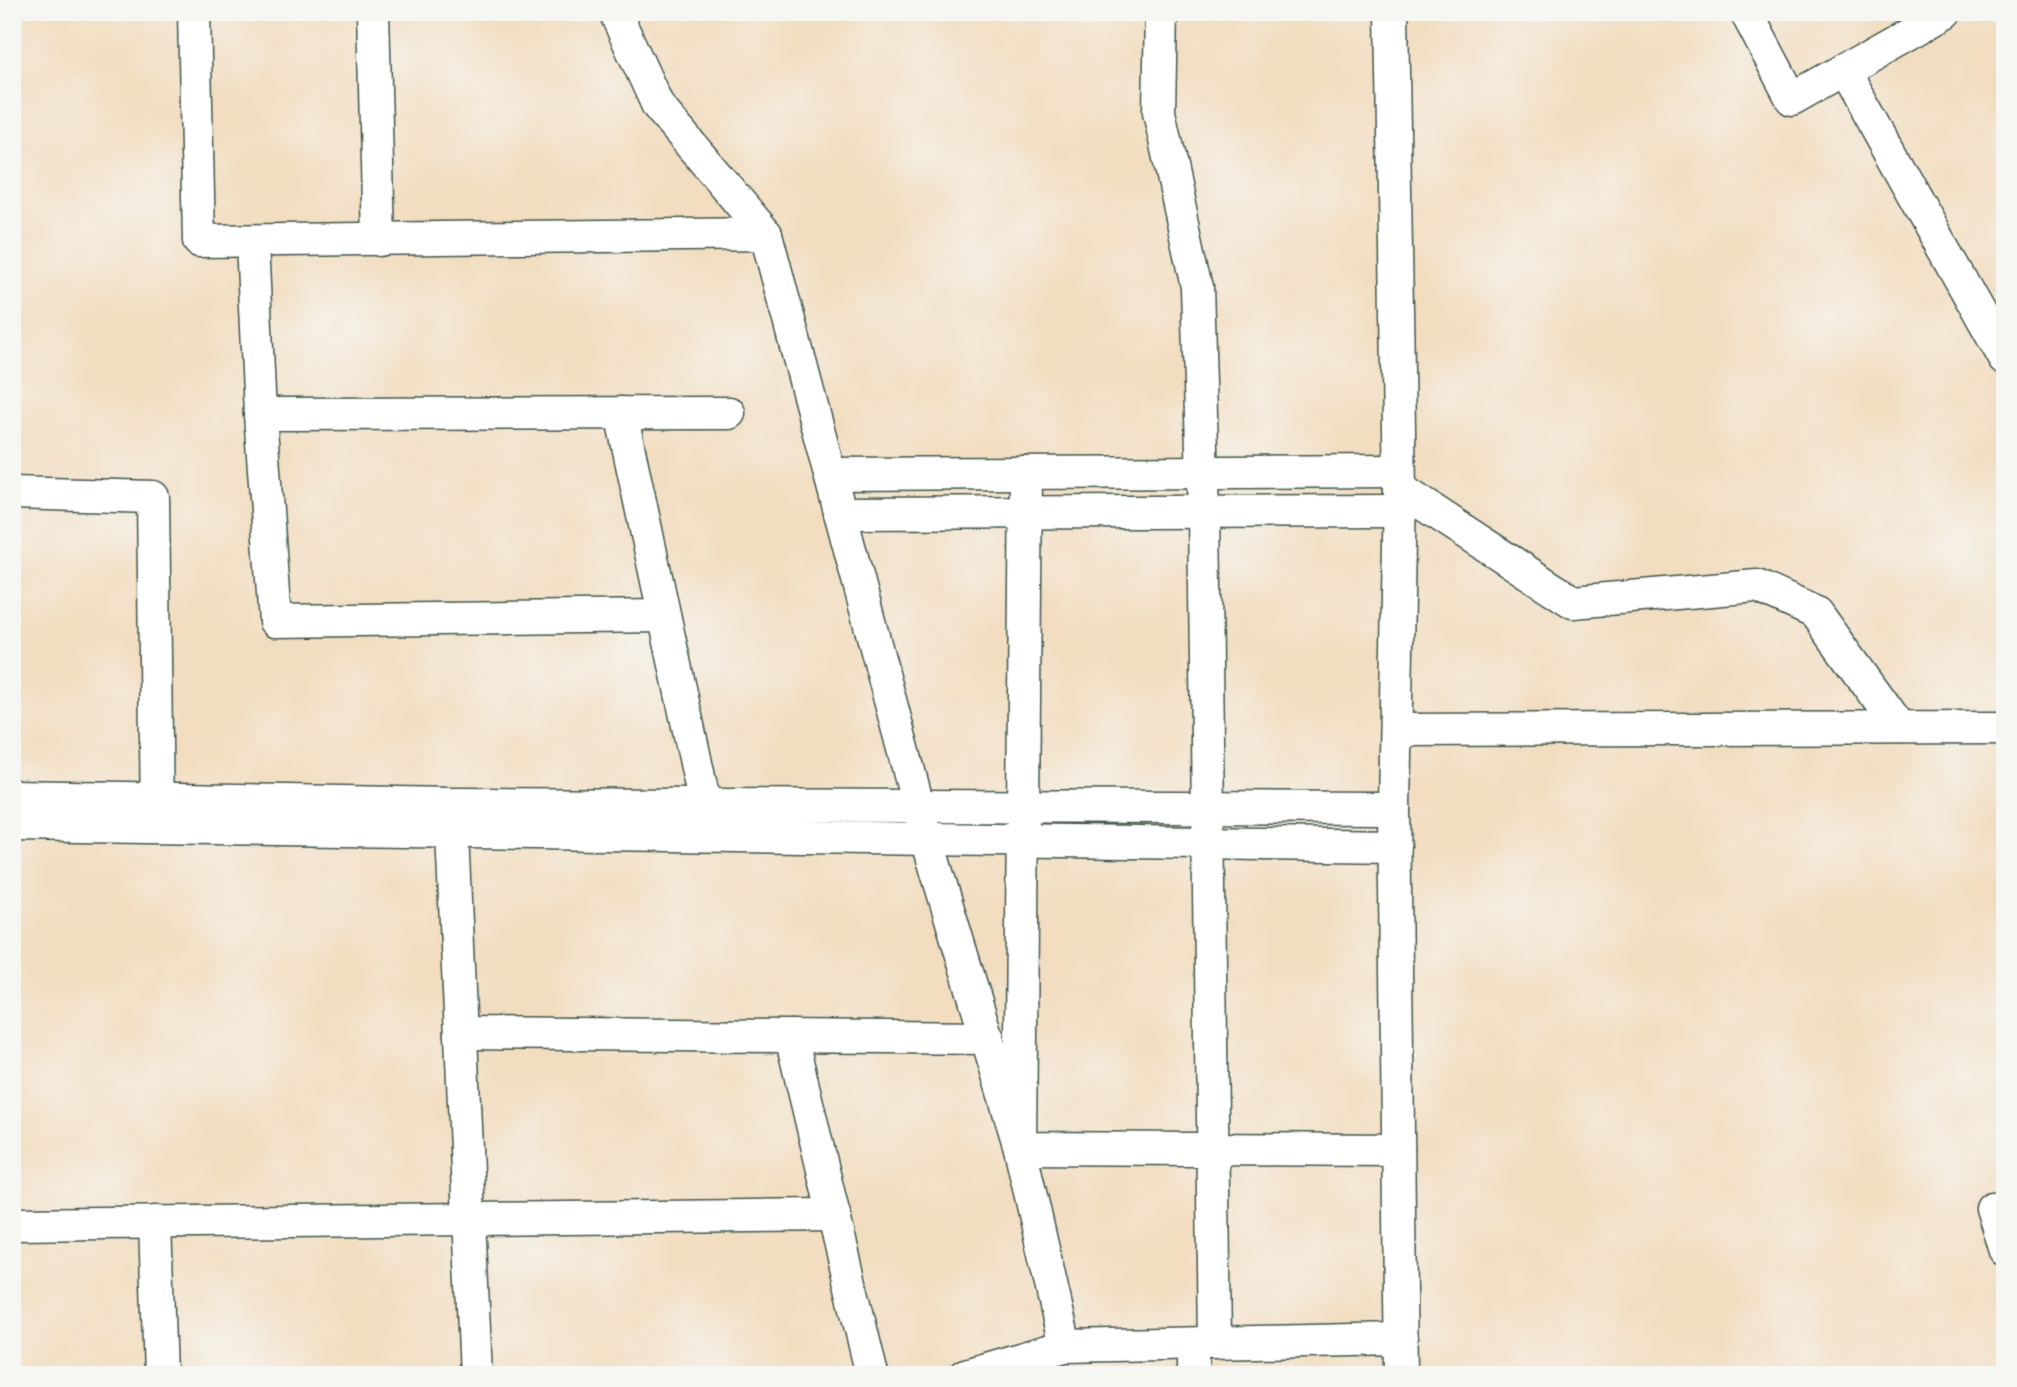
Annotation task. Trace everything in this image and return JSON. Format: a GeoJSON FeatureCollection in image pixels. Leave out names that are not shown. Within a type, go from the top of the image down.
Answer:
{"type":"FeatureCollection","features":[{"type":"Feature","properties":{"kind":"street"},"geometry":{"type":"LineString","coordinates":[[194,12],[198,241],[766,234]]}},
{"type":"Feature","properties":{"kind":"street"},"geometry":{"type":"LineString","coordinates":[[373,12],[379,240]]}},
{"type":"Feature","properties":{"kind":"street"},"geometry":{"type":"LineString","coordinates":[[615,12],[658,106],[766,234],[927,839],[1020,1148],[1065,1346]]}},
{"type":"Feature","properties":{"kind":"street"},"geometry":{"type":"LineString","coordinates":[[1161,12],[1158,112],[1196,287],[1204,512],[1213,1149],[1204,1343],[1193,1375]]}},
{"type":"Feature","properties":{"kind":"street"},"geometry":{"type":"LineString","coordinates":[[1392,12],[1399,490],[1394,808],[1401,1375]]}},
{"type":"Feature","properties":{"kind":"street"},"geometry":{"type":"LineString","coordinates":[[1745,12],[1792,99],[1946,12]]}},
{"type":"Feature","properties":{"kind":"street"},"geometry":{"type":"LineString","coordinates":[[1843,70],[2005,359]]}},
{"type":"Feature","properties":{"kind":"street"},"geometry":{"type":"LineString","coordinates":[[252,242],[260,414],[275,621],[664,616]]}},
{"type":"Feature","properties":{"kind":"street"},"geometry":{"type":"LineString","coordinates":[[621,413],[706,820]]}},
{"type":"Feature","properties":{"kind":"street"},"geometry":{"type":"LineString","coordinates":[[260,414],[729,413]]}},
{"type":"Feature","properties":{"kind":"street"},"geometry":{"type":"LineString","coordinates":[[830,474],[1203,472],[1399,490],[1573,602],[1757,586],[1816,613],[1899,728]]}},
{"type":"Feature","properties":{"kind":"street"},"geometry":{"type":"LineString","coordinates":[[1020,1148],[1027,473]]}},
{"type":"Feature","properties":{"kind":"street"},"geometry":{"type":"LineString","coordinates":[[840,513],[1204,512],[1399,490]]}},
{"type":"Feature","properties":{"kind":"street"},"geometry":{"type":"LineString","coordinates":[[12,493],[153,497],[157,813]]}},
{"type":"Feature","properties":{"kind":"street"},"geometry":{"type":"LineString","coordinates":[[1396,730],[2005,728]]}},
{"type":"Feature","properties":{"kind":"street"},"geometry":{"type":"LineString","coordinates":[[12,796],[157,813]]}},
{"type":"Feature","properties":{"kind":"street"},"geometry":{"type":"LineString","coordinates":[[706,820],[918,806],[1394,808]]}},
{"type":"Feature","properties":{"kind":"street"},"geometry":{"type":"LineString","coordinates":[[12,825],[157,813],[706,820],[927,839],[1395,846]]}},
{"type":"Feature","properties":{"kind":"street"},"geometry":{"type":"LineString","coordinates":[[451,817],[476,1375]]}},
{"type":"Feature","properties":{"kind":"street"},"geometry":{"type":"LineString","coordinates":[[461,1033],[988,1038]]}},
{"type":"Feature","properties":{"kind":"street"},"geometry":{"type":"LineString","coordinates":[[791,1036],[872,1375]]}},
{"type":"Feature","properties":{"kind":"street"},"geometry":{"type":"LineString","coordinates":[[1020,1148],[1398,1150]]}},
{"type":"Feature","properties":{"kind":"street"},"geometry":{"type":"LineString","coordinates":[[1992,1208],[2005,1250]]}},
{"type":"Feature","properties":{"kind":"street"},"geometry":{"type":"LineString","coordinates":[[12,1224],[834,1215]]}},
{"type":"Feature","properties":{"kind":"street"},"geometry":{"type":"LineString","coordinates":[[155,1222],[160,1375]]}},
{"type":"Feature","properties":{"kind":"street"},"geometry":{"type":"LineString","coordinates":[[965,1375],[1065,1346],[1401,1339]]}}]}
